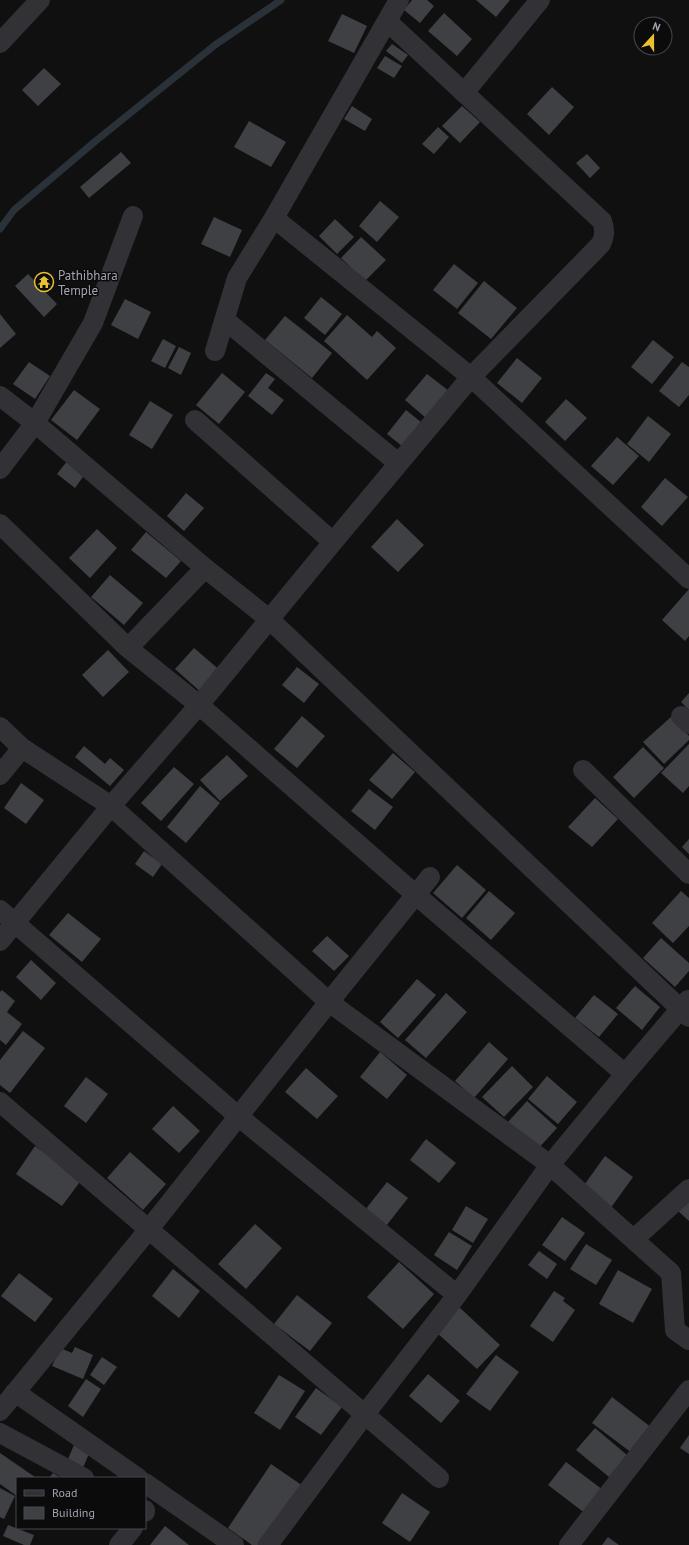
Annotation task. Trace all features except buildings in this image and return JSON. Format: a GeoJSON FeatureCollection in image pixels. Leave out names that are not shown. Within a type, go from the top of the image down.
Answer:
{"type":"FeatureCollection","features":[{"type":"Feature","properties":{"kind":"street"},"geometry":{"type":"LineString","coordinates":[[4,32],[40,0]]}},
{"type":"Feature","properties":{"kind":"street"},"geometry":{"type":"LineString","coordinates":[[216,351],[237,278],[274,218],[388,22],[399,0]]}},
{"type":"Feature","properties":{"kind":"street"},"geometry":{"type":"LineString","coordinates":[[464,92],[540,0]]}},
{"type":"Feature","properties":{"kind":"street"},"geometry":{"type":"LineString","coordinates":[[0,941],[111,806],[199,706],[398,463],[471,377],[601,244],[604,237],[605,229],[602,221],[388,22]]}},
{"type":"Feature","properties":{"kind":"street"},"geometry":{"type":"LineString","coordinates":[[0,469],[35,423],[94,323],[133,216]]}},
{"type":"Feature","properties":{"kind":"street"},"geometry":{"type":"LineString","coordinates":[[274,218],[471,377],[689,579]]}},
{"type":"Feature","properties":{"kind":"street"},"geometry":{"type":"LineString","coordinates":[[225,320],[398,463]]}},
{"type":"Feature","properties":{"kind":"street"},"geometry":{"type":"LineString","coordinates":[[0,396],[35,423],[205,568],[270,619],[686,1009],[625,1074],[550,1165],[457,1295],[365,1414],[268,1545]]}},
{"type":"Feature","properties":{"kind":"street"},"geometry":{"type":"LineString","coordinates":[[195,420],[333,542]]}},
{"type":"Feature","properties":{"kind":"street"},"geometry":{"type":"LineString","coordinates":[[0,524],[128,648],[199,706],[625,1074]]}},
{"type":"Feature","properties":{"kind":"street"},"geometry":{"type":"LineString","coordinates":[[128,648],[205,568]]}},
{"type":"Feature","properties":{"kind":"street"},"geometry":{"type":"LineString","coordinates":[[0,727],[22,748],[111,806],[328,1002],[550,1165],[634,1239],[671,1273],[676,1330],[689,1340]]}},
{"type":"Feature","properties":{"kind":"street"},"geometry":{"type":"LineString","coordinates":[[0,775],[22,748]]}},
{"type":"Feature","properties":{"kind":"street"},"geometry":{"type":"LineString","coordinates":[[583,770],[689,874]]}},
{"type":"Feature","properties":{"kind":"street"},"geometry":{"type":"LineString","coordinates":[[0,1411],[149,1229],[328,1002],[430,877]]}},
{"type":"Feature","properties":{"kind":"street"},"geometry":{"type":"LineString","coordinates":[[0,910],[16,922],[238,1116],[457,1295]]}},
{"type":"Feature","properties":{"kind":"street"},"geometry":{"type":"LineString","coordinates":[[0,1102],[439,1478]]}},
{"type":"Feature","properties":{"kind":"street"},"geometry":{"type":"LineString","coordinates":[[634,1239],[689,1189]]}},
{"type":"Feature","properties":{"kind":"street"},"geometry":{"type":"LineString","coordinates":[[569,1545],[689,1390]]}},
{"type":"Feature","properties":{"kind":"street"},"geometry":{"type":"LineString","coordinates":[[15,1392],[137,1477]]}},
{"type":"Feature","properties":{"kind":"street"},"geometry":{"type":"LineString","coordinates":[[0,1433],[82,1477]]}},
{"type":"Feature","properties":{"kind":"street"},"geometry":{"type":"LineString","coordinates":[[146,1484],[234,1545]]}},
{"type":"Feature","properties":{"kind":"street"},"geometry":{"type":"LineString","coordinates":[[120,1545],[132,1529]]}},
{"type":"Feature","properties":{"kind":"waterway"},"geometry":{"type":"LineString","coordinates":[[0,229],[14,210],[98,139],[215,45],[281,0]]}},
{"type":"Feature","properties":{"kind":"place","name":"Pathibhara Temple"},"geometry":{"type":"Point","coordinates":[44,282]}}]}
